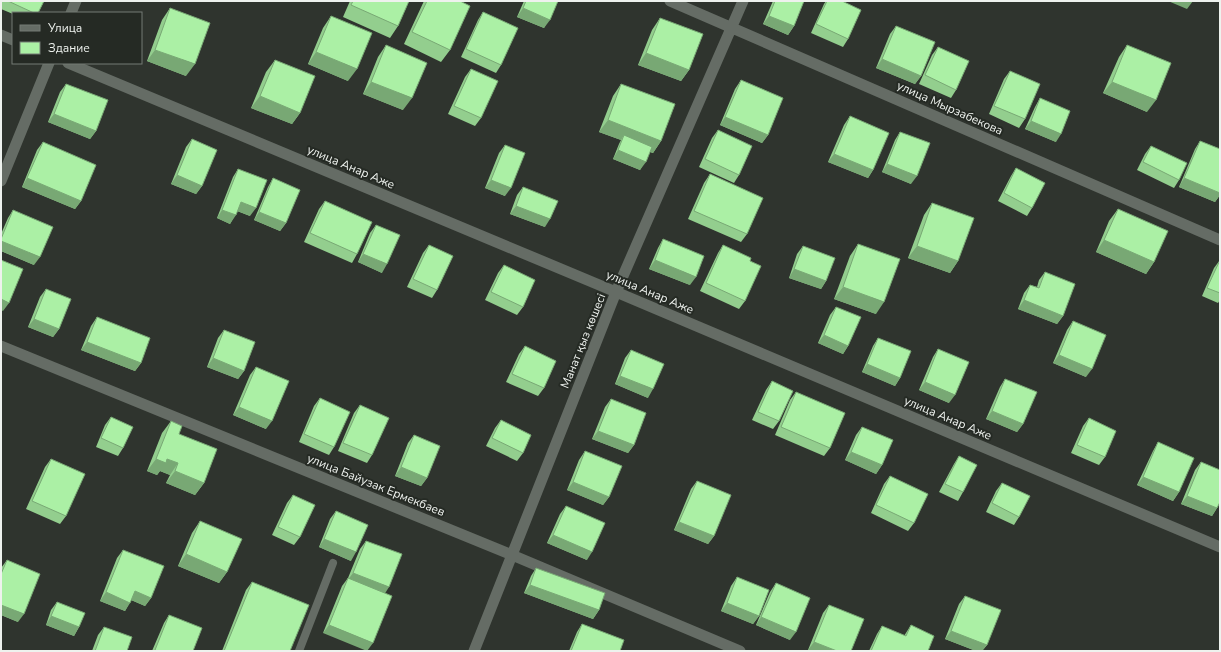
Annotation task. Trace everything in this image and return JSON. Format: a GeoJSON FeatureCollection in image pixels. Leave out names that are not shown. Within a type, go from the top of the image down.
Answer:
{"type":"FeatureCollection","features":[{"type":"Feature","properties":{"kind":"street"},"geometry":{"type":"LineString","coordinates":[[71,12],[76,1]]}},
{"type":"Feature","properties":{"kind":"street","name":"улица Мырзабекова"},"geometry":{"type":"LineString","coordinates":[[670,1],[1220,240]]}},
{"type":"Feature","properties":{"kind":"street","name":"Манат қыз көшесі"},"geometry":{"type":"LineString","coordinates":[[474,651],[616,292],[743,1]]}},
{"type":"Feature","properties":{"kind":"street"},"geometry":{"type":"LineString","coordinates":[[1,35],[12,40]]}},
{"type":"Feature","properties":{"kind":"street"},"geometry":{"type":"LineString","coordinates":[[1,182],[50,64]]}},
{"type":"Feature","properties":{"kind":"street","name":"улица Анар Аже"},"geometry":{"type":"LineString","coordinates":[[70,64],[1220,547]]}},
{"type":"Feature","properties":{"kind":"street","name":"улица Байузак Ермекбаев"},"geometry":{"type":"LineString","coordinates":[[1,346],[512,555],[740,651]]}},
{"type":"Feature","properties":{"kind":"lane"},"geometry":{"type":"LineString","coordinates":[[299,651],[333,563]]}},
{"type":"Feature","properties":{"kind":"building"},"geometry":{"type":"Polygon","coordinates":[[[8,1],[44,1],[38,12],[32,12],[8,1]]]}},
{"type":"Feature","properties":{"kind":"building"},"geometry":{"type":"Polygon","coordinates":[[[353,1],[409,1],[398,26],[351,5],[353,1]]]}},
{"type":"Feature","properties":{"kind":"building"},"geometry":{"type":"Polygon","coordinates":[[[427,1],[460,1],[470,6],[450,50],[412,32],[427,1]]]}},
{"type":"Feature","properties":{"kind":"building"},"geometry":{"type":"Polygon","coordinates":[[[526,1],[558,1],[550,20],[523,8],[526,1]]]}},
{"type":"Feature","properties":{"kind":"building"},"geometry":{"type":"Polygon","coordinates":[[[775,1],[804,1],[794,26],[769,16],[775,1]]]}},
{"type":"Feature","properties":{"kind":"building"},"geometry":{"type":"Polygon","coordinates":[[[827,1],[842,1],[861,10],[848,39],[816,24],[827,1]]]}},
{"type":"Feature","properties":{"kind":"building"},"geometry":{"type":"Polygon","coordinates":[[[170,8],[210,23],[195,64],[155,50],[170,8]]]}},
{"type":"Feature","properties":{"kind":"building"},"geometry":{"type":"Polygon","coordinates":[[[483,12],[518,28],[501,65],[466,49],[483,12]]]}},
{"type":"Feature","properties":{"kind":"building"},"geometry":{"type":"Polygon","coordinates":[[[331,16],[372,33],[357,69],[316,52],[331,16]]]}},
{"type":"Feature","properties":{"kind":"building"},"geometry":{"type":"Polygon","coordinates":[[[660,18],[703,34],[689,70],[646,53],[660,18]]]}},
{"type":"Feature","properties":{"kind":"building"},"geometry":{"type":"Polygon","coordinates":[[[896,26],[935,42],[921,76],[882,59],[896,26]]]}},
{"type":"Feature","properties":{"kind":"building"},"geometry":{"type":"Polygon","coordinates":[[[386,45],[427,63],[412,98],[371,82],[386,45]]]}},
{"type":"Feature","properties":{"kind":"building"},"geometry":{"type":"Polygon","coordinates":[[[1127,45],[1171,63],[1156,100],[1112,82],[1127,45]]]}},
{"type":"Feature","properties":{"kind":"building"},"geometry":{"type":"Polygon","coordinates":[[[938,47],[969,61],[956,90],[925,75],[938,47]]]}},
{"type":"Feature","properties":{"kind":"building"},"geometry":{"type":"Polygon","coordinates":[[[275,60],[315,76],[300,113],[260,96],[275,60]]]}},
{"type":"Feature","properties":{"kind":"building"},"geometry":{"type":"Polygon","coordinates":[[[471,69],[498,81],[481,118],[454,106],[471,69]]]}},
{"type":"Feature","properties":{"kind":"building"},"geometry":{"type":"Polygon","coordinates":[[[1010,71],[1040,84],[1025,119],[994,106],[1010,71]]]}},
{"type":"Feature","properties":{"kind":"building"},"geometry":{"type":"Polygon","coordinates":[[[741,80],[783,98],[768,135],[725,117],[741,80]]]}},
{"type":"Feature","properties":{"kind":"building"},"geometry":{"type":"Polygon","coordinates":[[[66,84],[108,100],[96,131],[54,114],[66,84]]]}},
{"type":"Feature","properties":{"kind":"building"},"geometry":{"type":"Polygon","coordinates":[[[621,84],[675,104],[661,141],[608,120],[621,84]]]}},
{"type":"Feature","properties":{"kind":"building"},"geometry":{"type":"Polygon","coordinates":[[[1040,98],[1070,111],[1061,134],[1031,121],[1040,98]]]}},
{"type":"Feature","properties":{"kind":"building"},"geometry":{"type":"Polygon","coordinates":[[[850,116],[889,133],[873,170],[834,154],[850,116]]]}},
{"type":"Feature","properties":{"kind":"building"},"geometry":{"type":"Polygon","coordinates":[[[718,130],[752,146],[739,175],[705,159],[718,130]]]}},
{"type":"Feature","properties":{"kind":"building"},"geometry":{"type":"Polygon","coordinates":[[[900,132],[930,143],[917,176],[887,164],[900,132]]]}},
{"type":"Feature","properties":{"kind":"building"},"geometry":{"type":"Polygon","coordinates":[[[624,135],[652,147],[646,162],[618,150],[624,135]]]}},
{"type":"Feature","properties":{"kind":"building"},"geometry":{"type":"Polygon","coordinates":[[[192,139],[217,150],[202,186],[177,175],[192,139]]]}},
{"type":"Feature","properties":{"kind":"building"},"geometry":{"type":"Polygon","coordinates":[[[1200,141],[1220,149],[1220,193],[1184,178],[1200,141]]]}},
{"type":"Feature","properties":{"kind":"building"},"geometry":{"type":"Polygon","coordinates":[[[43,142],[96,165],[81,201],[27,178],[43,142]]]}},
{"type":"Feature","properties":{"kind":"building"},"geometry":{"type":"Polygon","coordinates":[[[505,145],[525,153],[511,188],[491,180],[505,145]]]}},
{"type":"Feature","properties":{"kind":"building"},"geometry":{"type":"Polygon","coordinates":[[[1151,146],[1187,163],[1179,180],[1143,162],[1151,146]]]}},
{"type":"Feature","properties":{"kind":"building"},"geometry":{"type":"Polygon","coordinates":[[[1016,168],[1045,183],[1032,208],[1004,193],[1016,168]]]}},
{"type":"Feature","properties":{"kind":"building"},"geometry":{"type":"Polygon","coordinates":[[[238,169],[267,180],[256,208],[241,202],[236,215],[222,210],[238,169]]]}},
{"type":"Feature","properties":{"kind":"building"},"geometry":{"type":"Polygon","coordinates":[[[710,174],[763,198],[747,234],[694,211],[710,174]]]}},
{"type":"Feature","properties":{"kind":"building"},"geometry":{"type":"Polygon","coordinates":[[[273,178],[300,190],[286,223],[259,212],[273,178]]]}},
{"type":"Feature","properties":{"kind":"building"},"geometry":{"type":"Polygon","coordinates":[[[523,187],[558,201],[550,219],[516,206],[523,187]]]}},
{"type":"Feature","properties":{"kind":"building"},"geometry":{"type":"Polygon","coordinates":[[[325,201],[372,222],[357,254],[310,233],[325,201]]]}},
{"type":"Feature","properties":{"kind":"building"},"geometry":{"type":"Polygon","coordinates":[[[932,203],[974,218],[958,261],[917,246],[932,203]]]}},
{"type":"Feature","properties":{"kind":"building"},"geometry":{"type":"Polygon","coordinates":[[[1118,209],[1168,231],[1154,262],[1104,240],[1118,209]]]}},
{"type":"Feature","properties":{"kind":"building"},"geometry":{"type":"Polygon","coordinates":[[[13,210],[53,227],[40,257],[1,241],[13,210]]]}},
{"type":"Feature","properties":{"kind":"building"},"geometry":{"type":"Polygon","coordinates":[[[376,225],[400,235],[387,264],[363,254],[376,225]]]}},
{"type":"Feature","properties":{"kind":"building"},"geometry":{"type":"Polygon","coordinates":[[[663,239],[704,256],[696,277],[655,260],[663,239]]]}},
{"type":"Feature","properties":{"kind":"building"},"geometry":{"type":"Polygon","coordinates":[[[858,244],[900,259],[884,302],[843,287],[858,244]]]}},
{"type":"Feature","properties":{"kind":"building"},"geometry":{"type":"Polygon","coordinates":[[[429,245],[453,256],[437,290],[413,279],[429,245]]]}},
{"type":"Feature","properties":{"kind":"building"},"geometry":{"type":"Polygon","coordinates":[[[723,245],[751,258],[750,261],[761,266],[745,301],[706,283],[723,245]]]}},
{"type":"Feature","properties":{"kind":"building"},"geometry":{"type":"Polygon","coordinates":[[[803,246],[835,258],[826,281],[794,269],[803,246]]]}},
{"type":"Feature","properties":{"kind":"building"},"geometry":{"type":"Polygon","coordinates":[[[1,260],[23,269],[9,303],[1,299],[1,260]]]}},
{"type":"Feature","properties":{"kind":"building"},"geometry":{"type":"Polygon","coordinates":[[[1220,260],[1220,293],[1207,288],[1220,260]]]}},
{"type":"Feature","properties":{"kind":"building"},"geometry":{"type":"Polygon","coordinates":[[[504,265],[535,280],[523,307],[491,292],[504,265]]]}},
{"type":"Feature","properties":{"kind":"building"},"geometry":{"type":"Polygon","coordinates":[[[1045,272],[1075,284],[1063,316],[1024,300],[1030,285],[1039,288],[1045,272]]]}},
{"type":"Feature","properties":{"kind":"building"},"geometry":{"type":"Polygon","coordinates":[[[46,289],[71,299],[59,329],[34,319],[46,289]]]}},
{"type":"Feature","properties":{"kind":"building"},"geometry":{"type":"Polygon","coordinates":[[[836,307],[861,317],[848,346],[824,335],[836,307]]]}},
{"type":"Feature","properties":{"kind":"building"},"geometry":{"type":"Polygon","coordinates":[[[97,317],[150,338],[141,363],[87,342],[97,317]]]}},
{"type":"Feature","properties":{"kind":"building"},"geometry":{"type":"Polygon","coordinates":[[[1073,321],[1106,335],[1092,369],[1059,355],[1073,321]]]}},
{"type":"Feature","properties":{"kind":"building"},"geometry":{"type":"Polygon","coordinates":[[[224,330],[255,342],[244,371],[213,358],[224,330]]]}},
{"type":"Feature","properties":{"kind":"building"},"geometry":{"type":"Polygon","coordinates":[[[878,338],[911,351],[900,378],[867,364],[878,338]]]}},
{"type":"Feature","properties":{"kind":"building"},"geometry":{"type":"Polygon","coordinates":[[[525,346],[556,361],[544,388],[512,374],[525,346]]]}},
{"type":"Feature","properties":{"kind":"building"},"geometry":{"type":"Polygon","coordinates":[[[938,349],[969,362],[955,395],[925,382],[938,349]]]}},
{"type":"Feature","properties":{"kind":"building"},"geometry":{"type":"Polygon","coordinates":[[[631,350],[664,364],[653,389],[620,376],[631,350]]]}},
{"type":"Feature","properties":{"kind":"building"},"geometry":{"type":"Polygon","coordinates":[[[256,367],[289,381],[272,421],[239,407],[256,367]]]}},
{"type":"Feature","properties":{"kind":"building"},"geometry":{"type":"Polygon","coordinates":[[[1005,379],[1037,392],[1023,424],[992,411],[1005,379]]]}},
{"type":"Feature","properties":{"kind":"building"},"geometry":{"type":"Polygon","coordinates":[[[772,381],[793,391],[779,421],[758,412],[772,381]]]}},
{"type":"Feature","properties":{"kind":"building"},"geometry":{"type":"Polygon","coordinates":[[[796,392],[845,413],[830,448],[781,427],[796,392]]]}},
{"type":"Feature","properties":{"kind":"building"},"geometry":{"type":"Polygon","coordinates":[[[320,398],[350,412],[334,447],[304,434],[320,398]]]}},
{"type":"Feature","properties":{"kind":"building"},"geometry":{"type":"Polygon","coordinates":[[[611,399],[646,413],[634,445],[598,431],[611,399]]]}},
{"type":"Feature","properties":{"kind":"building"},"geometry":{"type":"Polygon","coordinates":[[[360,405],[389,418],[372,455],[343,443],[360,405]]]}},
{"type":"Feature","properties":{"kind":"building"},"geometry":{"type":"Polygon","coordinates":[[[111,417],[133,427],[123,448],[101,438],[111,417]]]}},
{"type":"Feature","properties":{"kind":"building"},"geometry":{"type":"Polygon","coordinates":[[[1089,418],[1116,431],[1105,457],[1077,445],[1089,418]]]}},
{"type":"Feature","properties":{"kind":"building"},"geometry":{"type":"Polygon","coordinates":[[[501,420],[531,435],[523,453],[492,438],[501,420]]]}},
{"type":"Feature","properties":{"kind":"building"},"geometry":{"type":"Polygon","coordinates":[[[171,421],[182,426],[179,434],[217,449],[204,483],[175,471],[178,463],[167,459],[166,463],[156,459],[171,421]]]}},
{"type":"Feature","properties":{"kind":"building"},"geometry":{"type":"Polygon","coordinates":[[[862,427],[893,440],[882,465],[851,452],[862,427]]]}},
{"type":"Feature","properties":{"kind":"building"},"geometry":{"type":"Polygon","coordinates":[[[414,435],[440,446],[427,478],[401,467],[414,435]]]}},
{"type":"Feature","properties":{"kind":"building"},"geometry":{"type":"Polygon","coordinates":[[[1158,442],[1194,458],[1179,492],[1143,477],[1158,442]]]}},
{"type":"Feature","properties":{"kind":"building"},"geometry":{"type":"Polygon","coordinates":[[[585,451],[622,466],[609,497],[573,482],[585,451]]]}},
{"type":"Feature","properties":{"kind":"building"},"geometry":{"type":"Polygon","coordinates":[[[959,456],[977,465],[963,492],[945,484],[959,456]]]}},
{"type":"Feature","properties":{"kind":"building"},"geometry":{"type":"Polygon","coordinates":[[[51,459],[85,474],[66,516],[32,501],[51,459]]]}},
{"type":"Feature","properties":{"kind":"building"},"geometry":{"type":"Polygon","coordinates":[[[1201,462],[1220,470],[1220,502],[1217,508],[1187,496],[1201,462]]]}},
{"type":"Feature","properties":{"kind":"building"},"geometry":{"type":"Polygon","coordinates":[[[890,476],[928,494],[914,523],[876,505],[890,476]]]}},
{"type":"Feature","properties":{"kind":"building"},"geometry":{"type":"Polygon","coordinates":[[[697,481],[731,495],[714,536],[679,522],[697,481]]]}},
{"type":"Feature","properties":{"kind":"building"},"geometry":{"type":"Polygon","coordinates":[[[1002,483],[1030,496],[1019,517],[992,503],[1002,483]]]}},
{"type":"Feature","properties":{"kind":"building"},"geometry":{"type":"Polygon","coordinates":[[[293,495],[315,505],[300,537],[278,527],[293,495]]]}},
{"type":"Feature","properties":{"kind":"building"},"geometry":{"type":"Polygon","coordinates":[[[566,506],[605,523],[592,552],[553,535],[566,506]]]}},
{"type":"Feature","properties":{"kind":"building"},"geometry":{"type":"Polygon","coordinates":[[[336,511],[368,525],[356,552],[324,539],[336,511]]]}},
{"type":"Feature","properties":{"kind":"building"},"geometry":{"type":"Polygon","coordinates":[[[200,521],[242,539],[227,572],[186,554],[200,521]]]}},
{"type":"Feature","properties":{"kind":"building"},"geometry":{"type":"Polygon","coordinates":[[[366,541],[402,554],[389,587],[353,573],[366,541]]]}},
{"type":"Feature","properties":{"kind":"building"},"geometry":{"type":"Polygon","coordinates":[[[123,550],[164,566],[151,598],[135,591],[130,603],[106,592],[123,550]]]}},
{"type":"Feature","properties":{"kind":"building"},"geometry":{"type":"Polygon","coordinates":[[[7,560],[40,574],[24,614],[1,605],[1,574],[7,560]]]}},
{"type":"Feature","properties":{"kind":"building"},"geometry":{"type":"Polygon","coordinates":[[[536,568],[605,593],[599,610],[530,585],[536,568]]]}},
{"type":"Feature","properties":{"kind":"building"},"geometry":{"type":"Polygon","coordinates":[[[737,577],[769,590],[759,616],[727,603],[737,577]]]}},
{"type":"Feature","properties":{"kind":"building"},"geometry":{"type":"Polygon","coordinates":[[[348,578],[392,596],[373,643],[329,625],[348,578]]]}},
{"type":"Feature","properties":{"kind":"building"},"geometry":{"type":"Polygon","coordinates":[[[252,582],[309,605],[290,651],[224,651],[252,582]]]}},
{"type":"Feature","properties":{"kind":"building"},"geometry":{"type":"Polygon","coordinates":[[[776,583],[810,598],[796,632],[761,617],[776,583]]]}},
{"type":"Feature","properties":{"kind":"building"},"geometry":{"type":"Polygon","coordinates":[[[965,596],[1001,610],[987,645],[951,631],[965,596]]]}},
{"type":"Feature","properties":{"kind":"building"},"geometry":{"type":"Polygon","coordinates":[[[57,602],[85,613],[79,627],[51,616],[57,602]]]}},
{"type":"Feature","properties":{"kind":"building"},"geometry":{"type":"Polygon","coordinates":[[[829,605],[864,619],[851,651],[837,651],[814,642],[829,605]]]}},
{"type":"Feature","properties":{"kind":"building"},"geometry":{"type":"Polygon","coordinates":[[[169,615],[202,628],[193,651],[155,650],[169,615]]]}},
{"type":"Feature","properties":{"kind":"building"},"geometry":{"type":"Polygon","coordinates":[[[582,624],[624,640],[620,651],[571,651],[582,624]]]}},
{"type":"Feature","properties":{"kind":"building"},"geometry":{"type":"Polygon","coordinates":[[[911,625],[934,636],[928,651],[871,651],[882,626],[906,636],[911,625]]]}},
{"type":"Feature","properties":{"kind":"building"},"geometry":{"type":"Polygon","coordinates":[[[104,627],[132,637],[127,651],[95,651],[104,627]]]}}]}
